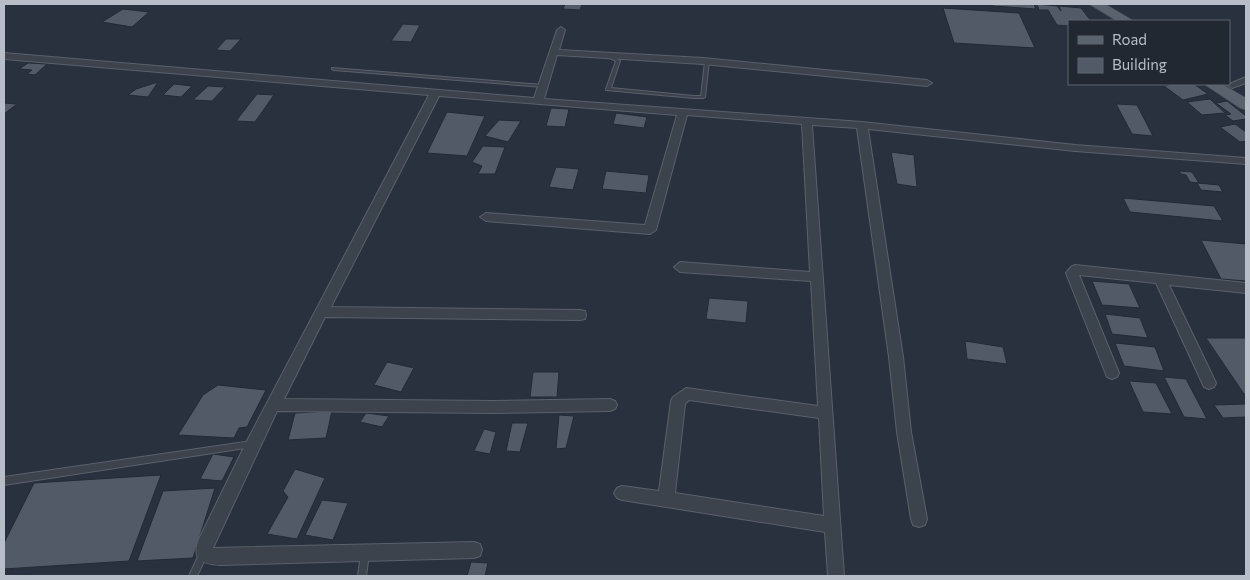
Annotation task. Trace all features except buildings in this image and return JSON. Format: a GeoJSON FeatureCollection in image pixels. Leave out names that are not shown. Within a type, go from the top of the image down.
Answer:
{"type":"FeatureCollection","features":[{"type":"Feature","properties":{"kind":"main road"},"geometry":{"type":"LineString","coordinates":[[1080,4],[1108,20]]}},
{"type":"Feature","properties":{"kind":"main road"},"geometry":{"type":"LineString","coordinates":[[1096,4],[1125,20]]}},
{"type":"Feature","properties":{"kind":"main road"},"geometry":{"type":"LineString","coordinates":[[1236,82],[1246,93]]}},
{"type":"Feature","properties":{"kind":"main road"},"geometry":{"type":"LineString","coordinates":[[1214,85],[1246,105]]}},
{"type":"Feature","properties":{"kind":"street"},"geometry":{"type":"LineString","coordinates":[[538,102],[562,30]]}},
{"type":"Feature","properties":{"kind":"street"},"geometry":{"type":"LineString","coordinates":[[555,52],[707,62],[928,83]]}},
{"type":"Feature","properties":{"kind":"street"},"geometry":{"type":"LineString","coordinates":[[4,56],[538,102],[807,121],[1075,148],[1246,161]]}},
{"type":"Feature","properties":{"kind":"street"},"geometry":{"type":"LineString","coordinates":[[435,93],[253,444],[205,546],[204,552],[209,556],[220,557],[474,550]]}},
{"type":"Feature","properties":{"kind":"street"},"geometry":{"type":"LineString","coordinates":[[486,217],[650,230],[683,112]]}},
{"type":"Feature","properties":{"kind":"street"},"geometry":{"type":"LineString","coordinates":[[807,121],[836,576]]}},
{"type":"Feature","properties":{"kind":"street"},"geometry":{"type":"LineString","coordinates":[[862,126],[896,357],[904,432],[919,519]]}},
{"type":"Feature","properties":{"kind":"street"},"geometry":{"type":"LineString","coordinates":[[680,267],[817,277]]}},
{"type":"Feature","properties":{"kind":"street"},"geometry":{"type":"LineString","coordinates":[[1112,373],[1072,273],[1081,271],[1246,288]]}},
{"type":"Feature","properties":{"kind":"street"},"geometry":{"type":"LineString","coordinates":[[1161,280],[1208,383]]}},
{"type":"Feature","properties":{"kind":"street"},"geometry":{"type":"LineString","coordinates":[[321,312],[580,315]]}},
{"type":"Feature","properties":{"kind":"street"},"geometry":{"type":"LineString","coordinates":[[666,500],[678,401],[682,395],[826,413]]}},
{"type":"Feature","properties":{"kind":"street"},"geometry":{"type":"LineString","coordinates":[[274,405],[485,407],[610,405]]}},
{"type":"Feature","properties":{"kind":"street"},"geometry":{"type":"LineString","coordinates":[[622,494],[833,525]]}},
{"type":"Feature","properties":{"kind":"lane"},"geometry":{"type":"LineString","coordinates":[[609,55],[618,61],[608,89],[694,97],[703,96],[707,62]]}},
{"type":"Feature","properties":{"kind":"lane"},"geometry":{"type":"LineString","coordinates":[[334,69],[543,86]]}},
{"type":"Feature","properties":{"kind":"lane"},"geometry":{"type":"LineString","coordinates":[[4,481],[253,444]]}},
{"type":"Feature","properties":{"kind":"lane"},"geometry":{"type":"LineString","coordinates":[[193,576],[204,552]]}},
{"type":"Feature","properties":{"kind":"lane"},"geometry":{"type":"LineString","coordinates":[[362,576],[365,553]]}}]}
